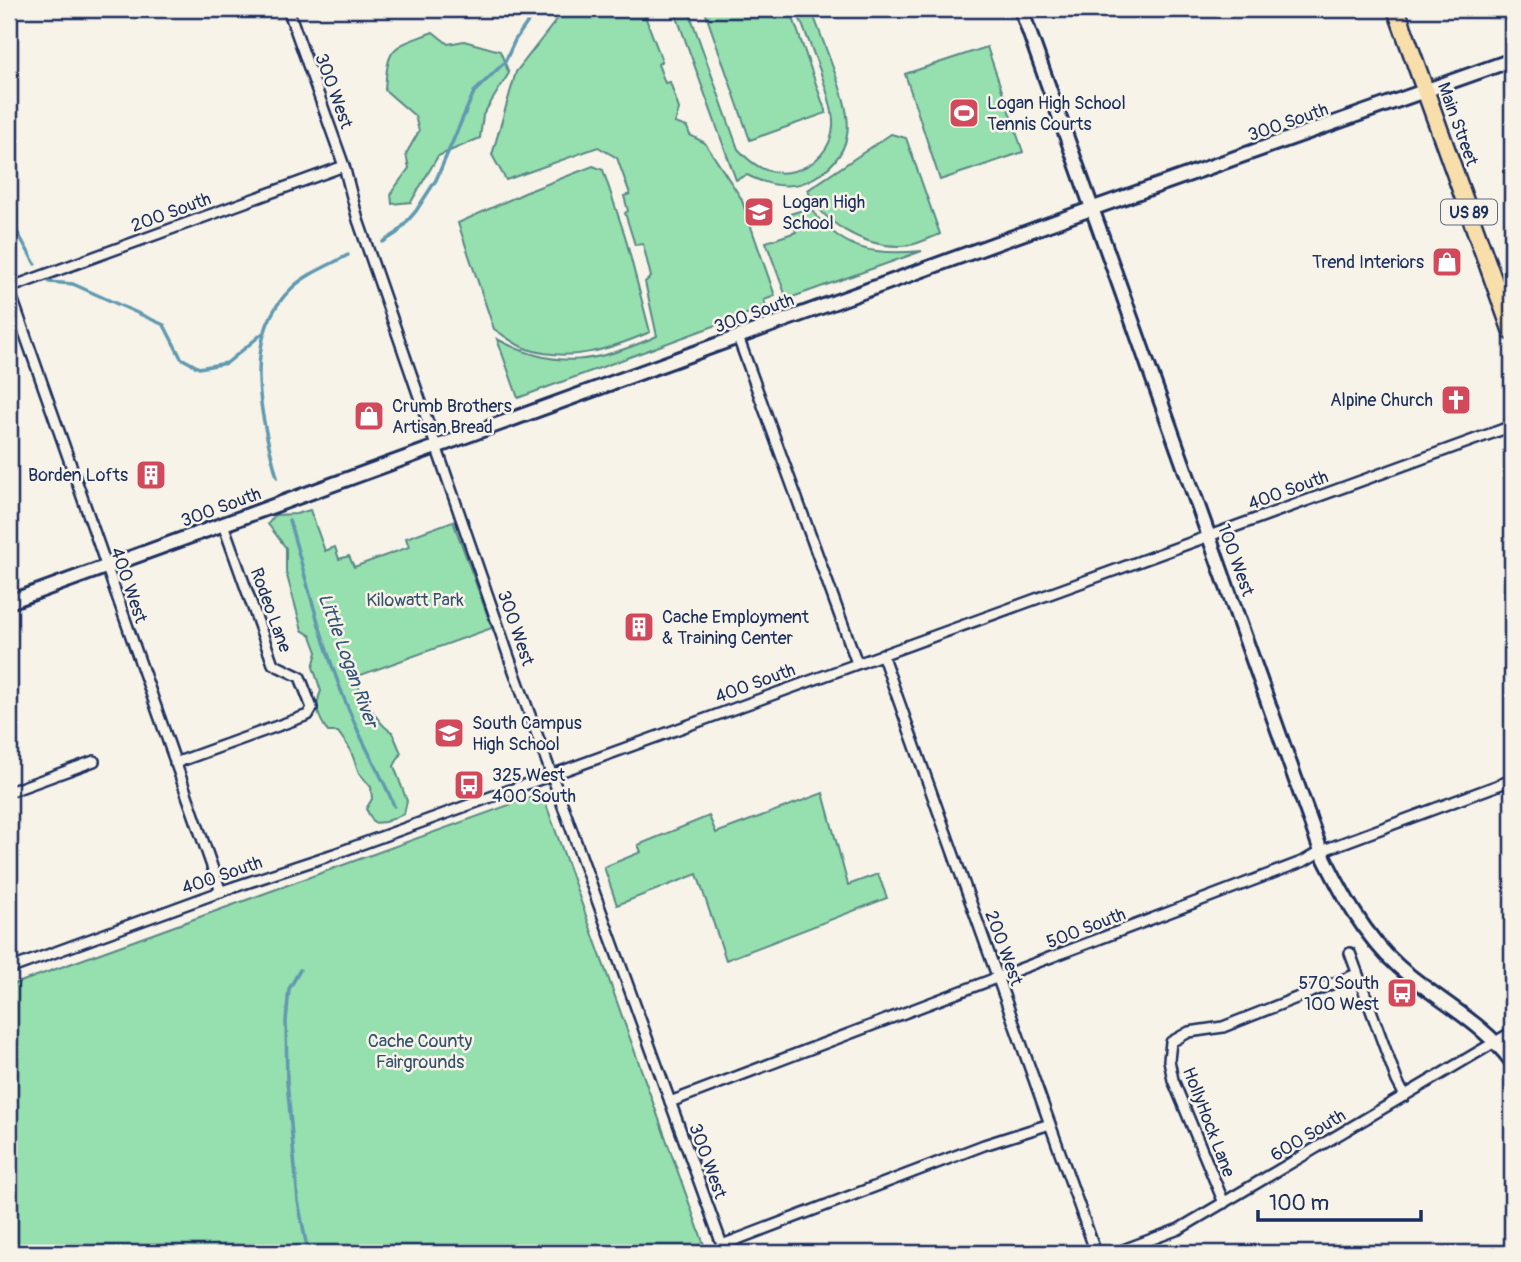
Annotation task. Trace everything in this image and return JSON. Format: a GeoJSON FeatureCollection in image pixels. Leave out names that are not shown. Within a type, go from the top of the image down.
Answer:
{"type":"FeatureCollection","features":[{"type":"Feature","properties":{"kind":"highway","name":"Main Street"},"geometry":{"type":"LineString","coordinates":[[1396,9],[1512,331]]}},
{"type":"Feature","properties":{"kind":"street","name":"300 West"},"geometry":{"type":"LineString","coordinates":[[288,9],[344,166],[358,220],[436,448],[724,1249]]}},
{"type":"Feature","properties":{"kind":"street","name":"100 West"},"geometry":{"type":"LineString","coordinates":[[1021,9],[1321,851],[1336,882],[1373,940],[1397,965],[1497,1041],[1512,1062]]}},
{"type":"Feature","properties":{"kind":"street","name":"300 South"},"geometry":{"type":"LineString","coordinates":[[9,602],[1093,209],[1512,61]]}},
{"type":"Feature","properties":{"kind":"street","name":"200 South"},"geometry":{"type":"LineString","coordinates":[[9,288],[344,166]]}},
{"type":"Feature","properties":{"kind":"street","name":"400 West"},"geometry":{"type":"LineString","coordinates":[[9,288],[221,892]]}},
{"type":"Feature","properties":{"kind":"street"},"geometry":{"type":"LineString","coordinates":[[738,337],[857,663]]}},
{"type":"Feature","properties":{"kind":"street","name":"400 South"},"geometry":{"type":"LineString","coordinates":[[9,969],[334,854],[1512,426]]}},
{"type":"Feature","properties":{"kind":"street","name":"Rodeo Lane"},"geometry":{"type":"LineString","coordinates":[[175,762],[309,715],[312,708],[300,677],[273,664],[223,524]]}},
{"type":"Feature","properties":{"kind":"street","name":"200 West"},"geometry":{"type":"LineString","coordinates":[[882,654],[1096,1253]]}},
{"type":"Feature","properties":{"kind":"street"},"geometry":{"type":"LineString","coordinates":[[9,792],[94,761]]}},
{"type":"Feature","properties":{"kind":"street","name":"500 South"},"geometry":{"type":"LineString","coordinates":[[670,1102],[998,979],[1304,861],[1321,851],[1512,780]]}},
{"type":"Feature","properties":{"kind":"street"},"geometry":{"type":"LineString","coordinates":[[1350,953],[1405,1096]]}},
{"type":"Feature","properties":{"kind":"street","name":"HollyHock Lane"},"geometry":{"type":"LineString","coordinates":[[1224,1203],[1173,1080],[1168,1060],[1171,1042],[1189,1032],[1223,1027],[1357,974]]}},
{"type":"Feature","properties":{"kind":"street","name":"600 South"},"geometry":{"type":"LineString","coordinates":[[1115,1253],[1179,1229],[1512,1032]]}},
{"type":"Feature","properties":{"kind":"street"},"geometry":{"type":"LineString","coordinates":[[724,1249],[984,1145],[1050,1124]]}},
{"type":"Feature","properties":{"kind":"green space"},"geometry":{"type":"Polygon","coordinates":[[[565,9],[652,9],[653,12],[645,16],[662,61],[658,64],[665,83],[670,82],[679,109],[675,123],[687,127],[690,135],[705,143],[741,198],[775,296],[764,300],[766,307],[518,398],[497,339],[538,356],[577,360],[615,352],[657,336],[645,282],[651,277],[643,244],[635,245],[625,213],[628,211],[624,196],[630,194],[617,158],[598,147],[506,180],[492,155],[516,72],[565,9]]]}},
{"type":"Feature","properties":{"kind":"green space"},"geometry":{"type":"Polygon","coordinates":[[[674,9],[688,9],[738,149],[763,169],[785,172],[809,165],[826,149],[832,134],[829,101],[796,9],[811,9],[847,112],[846,141],[830,166],[814,178],[797,185],[780,186],[747,175],[736,180],[674,9]]]}},
{"type":"Feature","properties":{"kind":"green space"},"geometry":{"type":"Polygon","coordinates":[[[704,9],[790,9],[826,113],[750,140],[704,9]]]}},
{"type":"Feature","properties":{"kind":"green space"},"geometry":{"type":"Polygon","coordinates":[[[433,32],[448,44],[464,41],[500,51],[509,73],[483,115],[480,138],[438,156],[411,202],[392,204],[391,193],[409,168],[406,154],[419,131],[415,116],[385,90],[388,64],[395,50],[401,45],[433,32]]]}},
{"type":"Feature","properties":{"kind":"green space","name":"Logan High School Tennis Courts"},"geometry":{"type":"Polygon","coordinates":[[[987,47],[1023,152],[940,180],[905,74],[987,47]]]}},
{"type":"Feature","properties":{"kind":"green space"},"geometry":{"type":"Polygon","coordinates":[[[891,134],[906,138],[940,234],[909,245],[871,242],[845,230],[823,213],[808,190],[891,134]]]}},
{"type":"Feature","properties":{"kind":"green space"},"geometry":{"type":"Polygon","coordinates":[[[593,166],[603,170],[625,236],[650,332],[590,352],[559,355],[527,349],[494,329],[458,223],[593,166]]]}},
{"type":"Feature","properties":{"kind":"green space"},"geometry":{"type":"Polygon","coordinates":[[[810,208],[834,233],[859,247],[888,252],[922,251],[787,299],[766,242],[796,232],[790,214],[810,208]]]}},
{"type":"Feature","properties":{"kind":"green space","name":"Kilowatt Park"},"geometry":{"type":"Polygon","coordinates":[[[310,510],[325,551],[335,547],[339,559],[349,556],[354,567],[409,547],[406,538],[453,521],[492,628],[355,677],[375,715],[392,732],[401,753],[394,766],[407,801],[404,814],[385,822],[374,823],[366,809],[372,799],[371,787],[359,773],[350,749],[338,732],[328,732],[320,717],[318,702],[321,691],[313,667],[317,652],[311,636],[302,630],[286,572],[286,548],[268,524],[275,515],[310,510]]]}},
{"type":"Feature","properties":{"kind":"green space","name":"Cache County Fairgrounds"},"geometry":{"type":"Polygon","coordinates":[[[542,793],[707,1253],[9,1253],[9,986],[542,793]]]}},
{"type":"Feature","properties":{"kind":"green space"},"geometry":{"type":"Polygon","coordinates":[[[823,793],[848,885],[878,874],[887,898],[726,960],[697,874],[617,905],[604,867],[641,852],[638,845],[709,816],[716,833],[823,793]]]}},
{"type":"Feature","properties":{"kind":"waterway","name":"Little Logan River"},"geometry":{"type":"LineString","coordinates":[[383,242],[397,233],[416,211],[436,180],[474,92],[505,62],[515,40],[537,9]]}},
{"type":"Feature","properties":{"kind":"waterway"},"geometry":{"type":"LineString","coordinates":[[9,217],[35,264]]}},
{"type":"Feature","properties":{"kind":"waterway","name":"Little Logan River"},"geometry":{"type":"LineString","coordinates":[[277,477],[261,403],[260,353],[265,329],[276,307],[292,288],[311,274],[348,255]]}},
{"type":"Feature","properties":{"kind":"waterway"},"geometry":{"type":"LineString","coordinates":[[49,282],[73,284],[164,325],[181,358],[199,368],[227,363],[263,333]]}},
{"type":"Feature","properties":{"kind":"waterway","name":"Little Logan River"},"geometry":{"type":"LineString","coordinates":[[289,520],[318,623],[344,699],[394,806]]}},
{"type":"Feature","properties":{"kind":"waterway","name":"Little Logan River"},"geometry":{"type":"LineString","coordinates":[[300,970],[289,989],[286,1021],[287,1081],[298,1201],[308,1253]]}},
{"type":"Feature","properties":{"kind":"place","name":"Logan High School Tennis Courts"},"geometry":{"type":"Point","coordinates":[964,113]}},
{"type":"Feature","properties":{"kind":"place","name":"Logan High School"},"geometry":{"type":"Point","coordinates":[759,212]}},
{"type":"Feature","properties":{"kind":"place","name":"Trend Interiors"},"geometry":{"type":"Point","coordinates":[1447,262]}},
{"type":"Feature","properties":{"kind":"place","name":"Alpine Church"},"geometry":{"type":"Point","coordinates":[1456,400]}},
{"type":"Feature","properties":{"kind":"place","name":"Crumb Brothers Artisan Bread"},"geometry":{"type":"Point","coordinates":[369,416]}},
{"type":"Feature","properties":{"kind":"place","name":"Borden Lofts"},"geometry":{"type":"Point","coordinates":[151,475]}},
{"type":"Feature","properties":{"kind":"place","name":"Cache Employment & Training Center"},"geometry":{"type":"Point","coordinates":[639,627]}},
{"type":"Feature","properties":{"kind":"place","name":"South Campus High School"},"geometry":{"type":"Point","coordinates":[449,733]}},
{"type":"Feature","properties":{"kind":"place","name":"325 West 400 South"},"geometry":{"type":"Point","coordinates":[469,785]}},
{"type":"Feature","properties":{"kind":"place","name":"570 South 100 West"},"geometry":{"type":"Point","coordinates":[1402,993]}}]}
